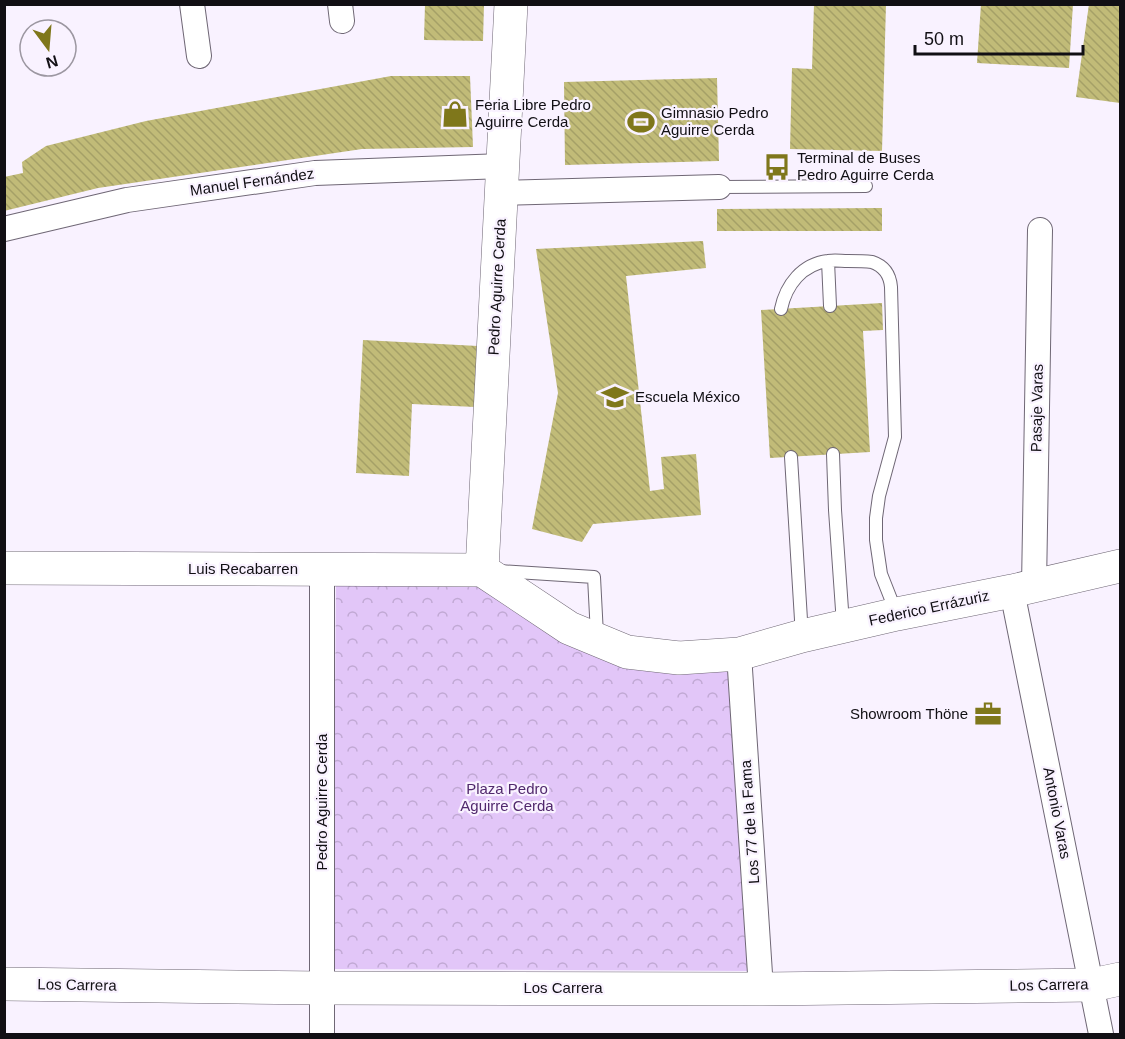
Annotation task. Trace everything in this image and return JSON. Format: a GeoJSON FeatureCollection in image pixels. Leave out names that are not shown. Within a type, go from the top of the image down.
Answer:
{"type":"FeatureCollection","features":[{"type":"Feature","properties":{"kind":"street"},"geometry":{"type":"LineString","coordinates":[[192,4],[199,56]]}},
{"type":"Feature","properties":{"kind":"street","name":"Pedro Aguirre Cerda"},"geometry":{"type":"LineString","coordinates":[[482,570],[511,4]]}},
{"type":"Feature","properties":{"kind":"street","name":"Manuel Fernández"},"geometry":{"type":"LineString","coordinates":[[4,230],[127,200],[315,173],[719,187]]}},
{"type":"Feature","properties":{"kind":"street","name":"Pasaje Varas"},"geometry":{"type":"LineString","coordinates":[[1024,589],[1040,230]]}},
{"type":"Feature","properties":{"kind":"street","name":"Federico Errázuriz"},"geometry":{"type":"LineString","coordinates":[[482,570],[569,627],[627,652],[679,658],[739,654],[843,626],[1024,589],[1120,566]]}},
{"type":"Feature","properties":{"kind":"street","name":"Luis Recabarren"},"geometry":{"type":"LineString","coordinates":[[4,568],[482,570]]}},
{"type":"Feature","properties":{"kind":"street","name":"Pedro Aguirre Cerda"},"geometry":{"type":"LineString","coordinates":[[322,569],[322,1035]]}},
{"type":"Feature","properties":{"kind":"street","name":"Antonio Varas"},"geometry":{"type":"LineString","coordinates":[[1024,589],[1106,982],[1101,1035]]}},
{"type":"Feature","properties":{"kind":"street","name":"Los 77 de la Fama"},"geometry":{"type":"LineString","coordinates":[[739,654],[760,989]]}},
{"type":"Feature","properties":{"kind":"street","name":"Los Carrera"},"geometry":{"type":"LineString","coordinates":[[4,984],[322,988],[760,989],[1106,982]]}},
{"type":"Feature","properties":{"kind":"lane"},"geometry":{"type":"LineString","coordinates":[[719,187],[866,186]]}},
{"type":"Feature","properties":{"kind":"lane"},"geometry":{"type":"LineString","coordinates":[[828,261],[830,306]]}},
{"type":"Feature","properties":{"kind":"lane"},"geometry":{"type":"LineString","coordinates":[[782,309],[787,290],[800,274],[818,263],[828,261],[872,262],[888,274],[895,437],[879,496],[876,540],[880,574],[897,614]]}},
{"type":"Feature","properties":{"kind":"lane"},"geometry":{"type":"LineString","coordinates":[[833,454],[843,626]]}},
{"type":"Feature","properties":{"kind":"lane"},"geometry":{"type":"LineString","coordinates":[[791,457],[802,636]]}},
{"type":"Feature","properties":{"kind":"lane"},"geometry":{"type":"LineString","coordinates":[[482,570],[594,577],[597,639]]}},
{"type":"Feature","properties":{"kind":"green space","name":"Plaza Pedro Aguirre Cerda"},"geometry":{"type":"Polygon","coordinates":[[[336,574],[478,577],[565,635],[728,663],[747,971],[333,969],[336,574]]]}},
{"type":"Feature","properties":{"kind":"building"},"geometry":{"type":"Polygon","coordinates":[[[425,4],[484,4],[483,41],[424,40],[425,4]]]}},
{"type":"Feature","properties":{"kind":"building"},"geometry":{"type":"Polygon","coordinates":[[[814,4],[886,4],[882,151],[790,149],[792,68],[812,69],[814,4]]]}},
{"type":"Feature","properties":{"kind":"building"},"geometry":{"type":"Polygon","coordinates":[[[981,4],[1073,4],[1069,68],[977,63],[981,4]]]}},
{"type":"Feature","properties":{"kind":"building"},"geometry":{"type":"Polygon","coordinates":[[[1089,4],[1120,4],[1120,103],[1076,97],[1089,4]]]}},
{"type":"Feature","properties":{"kind":"building"},"geometry":{"type":"Polygon","coordinates":[[[391,76],[470,76],[473,147],[362,149],[98,188],[4,211],[4,177],[23,173],[22,162],[46,146],[146,121],[391,76]]]}},
{"type":"Feature","properties":{"kind":"building","name":"Gimnasio Pedro Aguirre Cerda"},"geometry":{"type":"Polygon","coordinates":[[[717,78],[719,161],[565,165],[564,82],[717,78]]]}},
{"type":"Feature","properties":{"kind":"building"},"geometry":{"type":"Polygon","coordinates":[[[882,208],[882,231],[717,231],[717,209],[882,208]]]}},
{"type":"Feature","properties":{"kind":"building"},"geometry":{"type":"Polygon","coordinates":[[[703,241],[706,268],[626,276],[650,491],[664,489],[661,457],[696,454],[701,515],[593,524],[582,542],[532,529],[558,393],[536,249],[703,241]]]}},
{"type":"Feature","properties":{"kind":"building"},"geometry":{"type":"Polygon","coordinates":[[[882,303],[883,330],[863,331],[870,452],[770,458],[761,310],[882,303]]]}},
{"type":"Feature","properties":{"kind":"building"},"geometry":{"type":"Polygon","coordinates":[[[363,340],[478,346],[475,407],[412,404],[409,476],[356,473],[363,340]]]}},
{"type":"Feature","properties":{"kind":"place","name":"Feria Libre Pedro Aguirre Cerda"},"geometry":{"type":"Point","coordinates":[455,114]}},
{"type":"Feature","properties":{"kind":"place","name":"Gimnasio Pedro Aguirre Cerda"},"geometry":{"type":"Point","coordinates":[641,122]}},
{"type":"Feature","properties":{"kind":"place","name":"Terminal de Buses Pedro Aguirre Cerda"},"geometry":{"type":"Point","coordinates":[777,167]}},
{"type":"Feature","properties":{"kind":"place","name":"Escuela México"},"geometry":{"type":"Point","coordinates":[615,397]}},
{"type":"Feature","properties":{"kind":"place","name":"Showroom Thöne"},"geometry":{"type":"Point","coordinates":[988,714]}}]}
